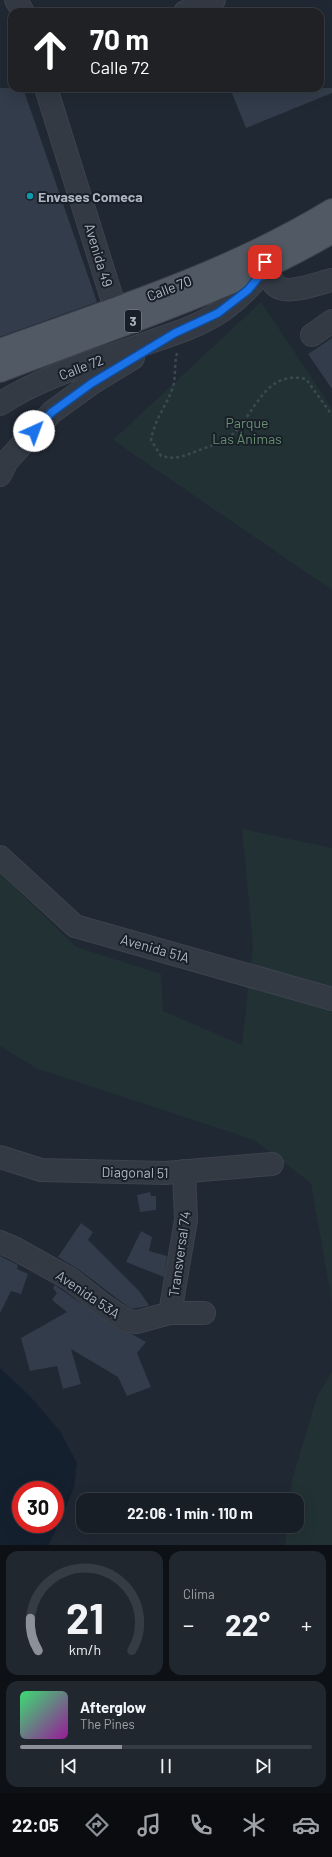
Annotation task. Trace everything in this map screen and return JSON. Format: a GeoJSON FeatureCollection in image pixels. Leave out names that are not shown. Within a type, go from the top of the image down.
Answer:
{"type":"FeatureCollection","features":[{"type":"Feature","properties":{"kind":"main road","name":"Calle 70"},"geometry":{"type":"LineString","coordinates":[[0,371],[198,297],[265,261],[297,232],[332,210]]}},
{"type":"Feature","properties":{"kind":"main road","name":"Calle 70"},"geometry":{"type":"LineString","coordinates":[[0,350],[194,279],[303,250],[332,232]]}},
{"type":"Feature","properties":{"kind":"street"},"geometry":{"type":"LineString","coordinates":[[173,0],[180,8]]}},
{"type":"Feature","properties":{"kind":"street"},"geometry":{"type":"LineString","coordinates":[[194,8],[214,0]]}},
{"type":"Feature","properties":{"kind":"street","name":"Avenida 49"},"geometry":{"type":"LineString","coordinates":[[47,92],[115,308]]}},
{"type":"Feature","properties":{"kind":"street"},"geometry":{"type":"LineString","coordinates":[[265,261],[274,284],[279,289],[289,291],[332,280]]}},
{"type":"Feature","properties":{"kind":"street","name":"Calle 72"},"geometry":{"type":"LineString","coordinates":[[0,404],[10,397],[68,371],[175,333],[218,313],[248,290],[265,261]]}},
{"type":"Feature","properties":{"kind":"street"},"geometry":{"type":"LineString","coordinates":[[312,335],[332,321]]}},
{"type":"Feature","properties":{"kind":"street"},"geometry":{"type":"LineString","coordinates":[[0,475],[7,461],[52,412],[92,383],[175,333]]}},
{"type":"Feature","properties":{"kind":"street","name":"Avenida 51A"},"geometry":{"type":"LineString","coordinates":[[0,857],[75,926],[332,999]]}},
{"type":"Feature","properties":{"kind":"street","name":"Diagonal 51"},"geometry":{"type":"LineString","coordinates":[[0,1157],[41,1170],[164,1173],[272,1164]]}},
{"type":"Feature","properties":{"kind":"street","name":"Transversal 74"},"geometry":{"type":"LineString","coordinates":[[170,1312],[186,1220],[184,1171]]}},
{"type":"Feature","properties":{"kind":"street","name":"Avenida 53A"},"geometry":{"type":"LineString","coordinates":[[0,1242],[14,1248],[70,1279],[103,1305],[127,1320],[137,1322],[170,1312],[204,1313]]}},
{"type":"Feature","properties":{"kind":"path"},"geometry":{"type":"LineString","coordinates":[[175,333],[180,344],[175,362],[173,387],[154,427],[151,440],[161,456],[178,459],[226,439],[235,432],[274,383],[286,378],[306,379],[332,415]]}},
{"type":"Feature","properties":{"kind":"green space","name":"Parque Las Ánimas"},"geometry":{"type":"Polygon","coordinates":[[[261,302],[332,408],[332,590],[113,440],[261,302]]]}},
{"type":"Feature","properties":{"kind":"green space"},"geometry":{"type":"Polygon","coordinates":[[[242,829],[332,848],[332,1302],[311,1183],[254,1140],[36,1068],[0,1046],[0,873],[76,947],[161,974],[163,1011],[242,1045],[253,945],[242,829]]]}},
{"type":"Feature","properties":{"kind":"green space"},"geometry":{"type":"Polygon","coordinates":[[[332,1372],[332,1545],[285,1545],[286,1533],[304,1533],[304,1493],[291,1493],[293,1477],[317,1397],[332,1372]]]}},
{"type":"Feature","properties":{"kind":"water"},"geometry":{"type":"Polygon","coordinates":[[[0,1368],[30,1396],[60,1431],[77,1463],[74,1488],[64,1511],[64,1481],[12,1481],[12,1533],[54,1533],[49,1545],[0,1545],[0,1368]]]}},
{"type":"Feature","properties":{"kind":"building","name":"Envases Comeca"},"geometry":{"type":"Polygon","coordinates":[[[0,88],[8,88],[8,92],[24,92],[97,302],[0,337],[0,88]]]}},
{"type":"Feature","properties":{"kind":"building"},"geometry":{"type":"Polygon","coordinates":[[[324,88],[332,88],[332,93],[246,128],[232,92],[324,92],[324,88]]]}},
{"type":"Feature","properties":{"kind":"building"},"geometry":{"type":"Polygon","coordinates":[[[332,338],[332,389],[308,354],[332,338]]]}},
{"type":"Feature","properties":{"kind":"building"},"geometry":{"type":"Polygon","coordinates":[[[150,1192],[151,1196],[156,1196],[156,1210],[140,1212],[137,1195],[150,1192]]]}},
{"type":"Feature","properties":{"kind":"building"},"geometry":{"type":"Polygon","coordinates":[[[81,1223],[93,1232],[88,1240],[139,1291],[149,1305],[148,1306],[131,1309],[78,1269],[58,1257],[81,1223]]]}},
{"type":"Feature","properties":{"kind":"building"},"geometry":{"type":"Polygon","coordinates":[[[141,1231],[152,1237],[149,1251],[167,1256],[164,1277],[126,1262],[141,1231]]]}},
{"type":"Feature","properties":{"kind":"building"},"geometry":{"type":"Polygon","coordinates":[[[0,1256],[18,1265],[17,1269],[28,1274],[21,1294],[11,1291],[0,1313],[0,1256]]]}},
{"type":"Feature","properties":{"kind":"building"},"geometry":{"type":"Polygon","coordinates":[[[55,1285],[120,1331],[132,1334],[146,1342],[137,1353],[151,1387],[127,1396],[118,1377],[71,1349],[81,1384],[63,1389],[57,1366],[30,1371],[21,1338],[67,1312],[52,1300],[57,1293],[53,1288],[55,1285]]]}},
{"type":"Feature","properties":{"kind":"place","name":"Envases Comeca"},"geometry":{"type":"Point","coordinates":[30,196]}},
{"type":"Feature","properties":{"kind":"route"},"geometry":{"type":"LineString","coordinates":[[34,431],[52,412],[92,383],[175,333],[218,313],[248,290],[266,268],[265,262]]}}]}
